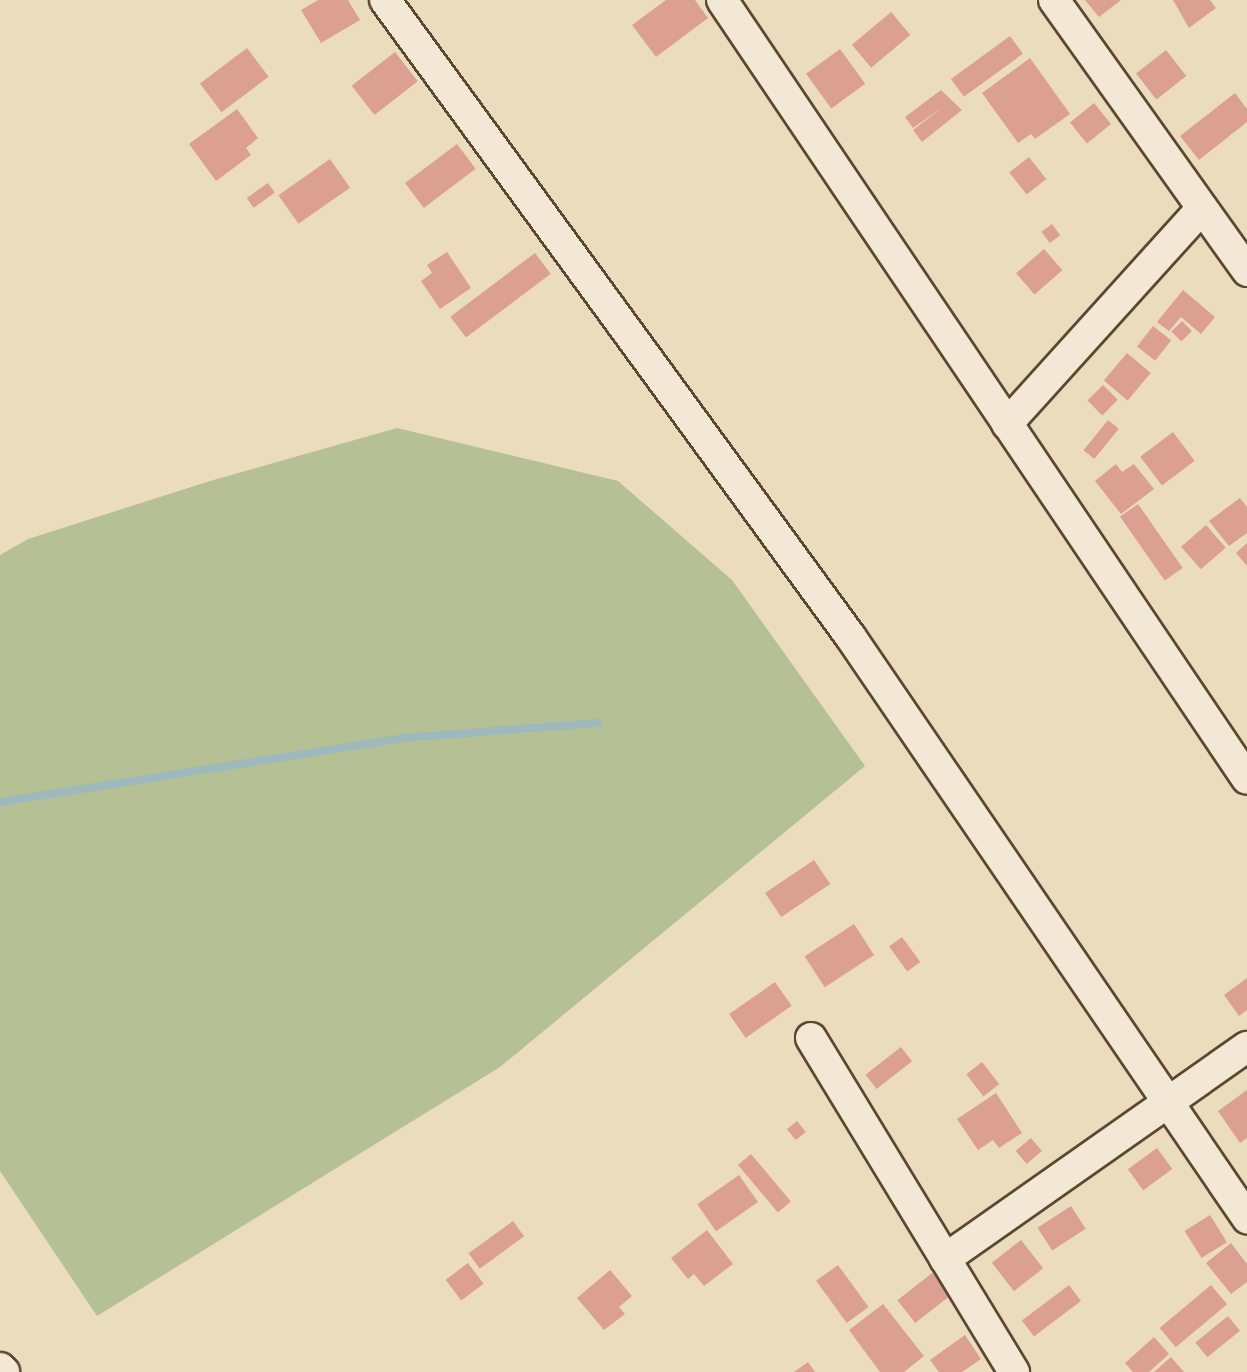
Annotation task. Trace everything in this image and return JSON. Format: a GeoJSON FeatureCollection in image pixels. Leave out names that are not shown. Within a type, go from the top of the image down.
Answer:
{"type":"FeatureCollection","features":[{"type":"Feature","properties":{"kind":"street"},"geometry":{"type":"LineString","coordinates":[[385,0],[842,625],[1247,1218]]}},
{"type":"Feature","properties":{"kind":"street"},"geometry":{"type":"LineString","coordinates":[[722,0],[1247,779]]}},
{"type":"Feature","properties":{"kind":"street"},"geometry":{"type":"LineString","coordinates":[[1054,0],[1247,271]]}},
{"type":"Feature","properties":{"kind":"street"},"geometry":{"type":"LineString","coordinates":[[1007,424],[1202,208]]}},
{"type":"Feature","properties":{"kind":"street"},"geometry":{"type":"LineString","coordinates":[[811,1038],[945,1259],[1007,1369]]}},
{"type":"Feature","properties":{"kind":"street"},"geometry":{"type":"LineString","coordinates":[[945,1259],[1167,1099],[1247,1047]]}},
{"type":"Feature","properties":{"kind":"street"},"geometry":{"type":"LineString","coordinates":[[0,1368],[4,1372]]}},
{"type":"Feature","properties":{"kind":"green space"},"geometry":{"type":"Polygon","coordinates":[[[397,428],[618,481],[732,580],[865,766],[500,1067],[97,1316],[0,1171],[0,555],[28,539],[210,481],[397,428]]]}},
{"type":"Feature","properties":{"kind":"building"},"geometry":{"type":"Polygon","coordinates":[[[318,0],[348,0],[360,20],[321,43],[301,10],[318,0]]]}},
{"type":"Feature","properties":{"kind":"building"},"geometry":{"type":"Polygon","coordinates":[[[666,0],[695,0],[708,18],[656,57],[632,25],[666,0]]]}},
{"type":"Feature","properties":{"kind":"building"},"geometry":{"type":"Polygon","coordinates":[[[1085,0],[1121,0],[1099,17],[1085,0]]]}},
{"type":"Feature","properties":{"kind":"building"},"geometry":{"type":"Polygon","coordinates":[[[1173,0],[1210,0],[1216,8],[1189,28],[1173,0]]]}},
{"type":"Feature","properties":{"kind":"building"},"geometry":{"type":"Polygon","coordinates":[[[891,12],[910,35],[871,68],[852,45],[891,12]]]}},
{"type":"Feature","properties":{"kind":"building"},"geometry":{"type":"Polygon","coordinates":[[[1010,36],[1023,54],[964,97],[951,79],[1010,36]]]}},
{"type":"Feature","properties":{"kind":"building"},"geometry":{"type":"Polygon","coordinates":[[[247,48],[269,77],[222,112],[200,84],[247,48]]]}},
{"type":"Feature","properties":{"kind":"building"},"geometry":{"type":"Polygon","coordinates":[[[840,49],[865,84],[831,108],[806,74],[840,49]]]}},
{"type":"Feature","properties":{"kind":"building"},"geometry":{"type":"Polygon","coordinates":[[[1166,50],[1186,76],[1156,99],[1136,73],[1166,50]]]}},
{"type":"Feature","properties":{"kind":"building"},"geometry":{"type":"Polygon","coordinates":[[[395,52],[418,81],[374,115],[352,86],[395,52]]]}},
{"type":"Feature","properties":{"kind":"building"},"geometry":{"type":"Polygon","coordinates":[[[1030,58],[1070,114],[1035,139],[1031,134],[1018,143],[982,93],[1030,58]]]}},
{"type":"Feature","properties":{"kind":"building"},"geometry":{"type":"Polygon","coordinates":[[[941,90],[962,110],[922,142],[913,130],[943,107],[913,128],[905,117],[941,90]]]}},
{"type":"Feature","properties":{"kind":"building"},"geometry":{"type":"Polygon","coordinates":[[[1235,93],[1247,109],[1247,122],[1199,160],[1180,136],[1235,93]]]}},
{"type":"Feature","properties":{"kind":"building"},"geometry":{"type":"Polygon","coordinates":[[[1094,103],[1111,124],[1087,143],[1070,123],[1094,103]]]}},
{"type":"Feature","properties":{"kind":"building"},"geometry":{"type":"Polygon","coordinates":[[[237,109],[258,138],[246,148],[251,155],[216,181],[189,144],[237,109]]]}},
{"type":"Feature","properties":{"kind":"building"},"geometry":{"type":"Polygon","coordinates":[[[457,144],[476,169],[424,208],[405,183],[457,144]]]}},
{"type":"Feature","properties":{"kind":"building"},"geometry":{"type":"Polygon","coordinates":[[[1029,157],[1046,179],[1027,194],[1009,172],[1029,157]]]}},
{"type":"Feature","properties":{"kind":"building"},"geometry":{"type":"Polygon","coordinates":[[[330,159],[350,188],[298,224],[278,195],[330,159]]]}},
{"type":"Feature","properties":{"kind":"building"},"geometry":{"type":"Polygon","coordinates":[[[268,183],[275,193],[254,208],[247,198],[268,183]]]}},
{"type":"Feature","properties":{"kind":"building"},"geometry":{"type":"Polygon","coordinates":[[[1052,224],[1060,235],[1050,243],[1041,232],[1052,224]]]}},
{"type":"Feature","properties":{"kind":"building"},"geometry":{"type":"Polygon","coordinates":[[[1044,249],[1062,270],[1034,294],[1016,273],[1044,249]]]}},
{"type":"Feature","properties":{"kind":"building"},"geometry":{"type":"Polygon","coordinates":[[[447,252],[471,288],[440,309],[421,281],[432,273],[427,265],[447,252]]]}},
{"type":"Feature","properties":{"kind":"building"},"geometry":{"type":"Polygon","coordinates":[[[535,253],[551,274],[466,338],[450,317],[535,253]]]}},
{"type":"Feature","properties":{"kind":"building"},"geometry":{"type":"Polygon","coordinates":[[[1183,290],[1215,317],[1201,334],[1181,317],[1169,331],[1157,322],[1183,290]]]}},
{"type":"Feature","properties":{"kind":"building"},"geometry":{"type":"Polygon","coordinates":[[[1182,321],[1192,331],[1181,342],[1171,332],[1182,321]]]}},
{"type":"Feature","properties":{"kind":"building"},"geometry":{"type":"Polygon","coordinates":[[[1153,326],[1171,340],[1155,361],[1137,346],[1153,326]]]}},
{"type":"Feature","properties":{"kind":"building"},"geometry":{"type":"Polygon","coordinates":[[[1127,353],[1151,373],[1128,401],[1104,381],[1127,353]]]}},
{"type":"Feature","properties":{"kind":"building"},"geometry":{"type":"Polygon","coordinates":[[[1103,385],[1118,400],[1102,415],[1087,401],[1103,385]]]}},
{"type":"Feature","properties":{"kind":"building"},"geometry":{"type":"Polygon","coordinates":[[[1108,420],[1119,429],[1094,459],[1083,450],[1108,420]]]}},
{"type":"Feature","properties":{"kind":"building"},"geometry":{"type":"Polygon","coordinates":[[[1173,432],[1195,461],[1162,485],[1140,457],[1173,432]]]}},
{"type":"Feature","properties":{"kind":"building"},"geometry":{"type":"Polygon","coordinates":[[[1116,464],[1122,472],[1134,464],[1154,489],[1121,514],[1095,481],[1116,464]]]}},
{"type":"Feature","properties":{"kind":"building"},"geometry":{"type":"Polygon","coordinates":[[[1240,498],[1247,507],[1247,533],[1229,546],[1209,521],[1240,498]]]}},
{"type":"Feature","properties":{"kind":"building"},"geometry":{"type":"Polygon","coordinates":[[[1138,504],[1183,568],[1165,581],[1120,517],[1138,504]]]}},
{"type":"Feature","properties":{"kind":"building"},"geometry":{"type":"Polygon","coordinates":[[[1206,525],[1226,548],[1201,569],[1181,547],[1206,525]]]}},
{"type":"Feature","properties":{"kind":"building"},"geometry":{"type":"Polygon","coordinates":[[[1247,543],[1247,566],[1236,553],[1247,543]]]}},
{"type":"Feature","properties":{"kind":"building"},"geometry":{"type":"Polygon","coordinates":[[[814,860],[830,884],[781,917],[765,893],[814,860]]]}},
{"type":"Feature","properties":{"kind":"building"},"geometry":{"type":"Polygon","coordinates":[[[854,924],[874,955],[825,987],[805,956],[854,924]]]}},
{"type":"Feature","properties":{"kind":"building"},"geometry":{"type":"Polygon","coordinates":[[[902,937],[920,962],[907,971],[889,946],[902,937]]]}},
{"type":"Feature","properties":{"kind":"building"},"geometry":{"type":"Polygon","coordinates":[[[1247,978],[1247,1010],[1239,1016],[1224,995],[1247,978]]]}},
{"type":"Feature","properties":{"kind":"building"},"geometry":{"type":"Polygon","coordinates":[[[775,982],[792,1006],[746,1038],[729,1014],[775,982]]]}},
{"type":"Feature","properties":{"kind":"building"},"geometry":{"type":"Polygon","coordinates":[[[901,1047],[912,1061],[877,1089],[866,1075],[901,1047]]]}},
{"type":"Feature","properties":{"kind":"building"},"geometry":{"type":"Polygon","coordinates":[[[982,1062],[999,1084],[983,1096],[966,1074],[982,1062]]]}},
{"type":"Feature","properties":{"kind":"building"},"geometry":{"type":"Polygon","coordinates":[[[1247,1090],[1247,1138],[1240,1143],[1218,1111],[1247,1090]]]}},
{"type":"Feature","properties":{"kind":"building"},"geometry":{"type":"Polygon","coordinates":[[[996,1093],[1022,1133],[999,1148],[993,1140],[978,1150],[957,1119],[996,1093]]]}},
{"type":"Feature","properties":{"kind":"building"},"geometry":{"type":"Polygon","coordinates":[[[797,1121],[806,1132],[796,1140],[787,1129],[797,1121]]]}},
{"type":"Feature","properties":{"kind":"building"},"geometry":{"type":"Polygon","coordinates":[[[1031,1138],[1042,1151],[1027,1164],[1016,1151],[1031,1138]]]}},
{"type":"Feature","properties":{"kind":"building"},"geometry":{"type":"Polygon","coordinates":[[[1157,1148],[1172,1169],[1143,1190],[1128,1169],[1157,1148]]]}},
{"type":"Feature","properties":{"kind":"building"},"geometry":{"type":"Polygon","coordinates":[[[751,1154],[791,1201],[778,1212],[738,1165],[751,1154]]]}},
{"type":"Feature","properties":{"kind":"building"},"geometry":{"type":"Polygon","coordinates":[[[739,1175],[758,1202],[716,1231],[697,1204],[739,1175]]]}},
{"type":"Feature","properties":{"kind":"building"},"geometry":{"type":"Polygon","coordinates":[[[1071,1206],[1086,1229],[1052,1250],[1037,1228],[1071,1206]]]}},
{"type":"Feature","properties":{"kind":"building"},"geometry":{"type":"Polygon","coordinates":[[[1210,1215],[1227,1242],[1202,1258],[1185,1231],[1210,1215]]]}},
{"type":"Feature","properties":{"kind":"building"},"geometry":{"type":"Polygon","coordinates":[[[513,1221],[524,1236],[480,1269],[469,1253],[513,1221]]]}},
{"type":"Feature","properties":{"kind":"building"},"geometry":{"type":"Polygon","coordinates":[[[707,1230],[733,1264],[704,1286],[694,1274],[688,1279],[671,1258],[707,1230]]]}},
{"type":"Feature","properties":{"kind":"building"},"geometry":{"type":"Polygon","coordinates":[[[1021,1240],[1043,1268],[1014,1291],[992,1263],[1021,1240]]]}},
{"type":"Feature","properties":{"kind":"building"},"geometry":{"type":"Polygon","coordinates":[[[1231,1243],[1247,1264],[1247,1282],[1231,1294],[1206,1263],[1231,1243]]]}},
{"type":"Feature","properties":{"kind":"building"},"geometry":{"type":"Polygon","coordinates":[[[468,1263],[484,1284],[461,1301],[446,1280],[468,1263]]]}},
{"type":"Feature","properties":{"kind":"building"},"geometry":{"type":"Polygon","coordinates":[[[838,1265],[869,1307],[847,1323],[816,1281],[838,1265]]]}},
{"type":"Feature","properties":{"kind":"building"},"geometry":{"type":"Polygon","coordinates":[[[610,1270],[632,1296],[619,1307],[625,1314],[604,1330],[577,1298],[610,1270]]]}},
{"type":"Feature","properties":{"kind":"building"},"geometry":{"type":"Polygon","coordinates":[[[936,1270],[954,1293],[915,1323],[897,1300],[936,1270]]]}},
{"type":"Feature","properties":{"kind":"building"},"geometry":{"type":"Polygon","coordinates":[[[1069,1285],[1081,1301],[1034,1336],[1022,1321],[1069,1285]]]}},
{"type":"Feature","properties":{"kind":"building"},"geometry":{"type":"Polygon","coordinates":[[[1211,1285],[1227,1304],[1176,1347],[1160,1328],[1211,1285]]]}},
{"type":"Feature","properties":{"kind":"building"},"geometry":{"type":"Polygon","coordinates":[[[883,1304],[924,1356],[904,1372],[880,1372],[849,1330],[883,1304]]]}},
{"type":"Feature","properties":{"kind":"building"},"geometry":{"type":"Polygon","coordinates":[[[1228,1316],[1240,1331],[1207,1357],[1195,1342],[1228,1316]]]}},
{"type":"Feature","properties":{"kind":"building"},"geometry":{"type":"Polygon","coordinates":[[[965,1335],[981,1359],[962,1372],[939,1372],[930,1360],[965,1335]]]}},
{"type":"Feature","properties":{"kind":"building"},"geometry":{"type":"Polygon","coordinates":[[[1154,1337],[1169,1354],[1149,1372],[1133,1372],[1125,1363],[1154,1337]]]}},
{"type":"Feature","properties":{"kind":"building"},"geometry":{"type":"Polygon","coordinates":[[[1171,1357],[1184,1372],[1154,1372],[1171,1357]]]}},
{"type":"Feature","properties":{"kind":"building"},"geometry":{"type":"Polygon","coordinates":[[[808,1362],[815,1372],[794,1372],[808,1362]]]}},
{"type":"Feature","properties":{"kind":"waterway"},"geometry":{"type":"LineString","coordinates":[[0,802],[402,738],[597,723]]}}]}
